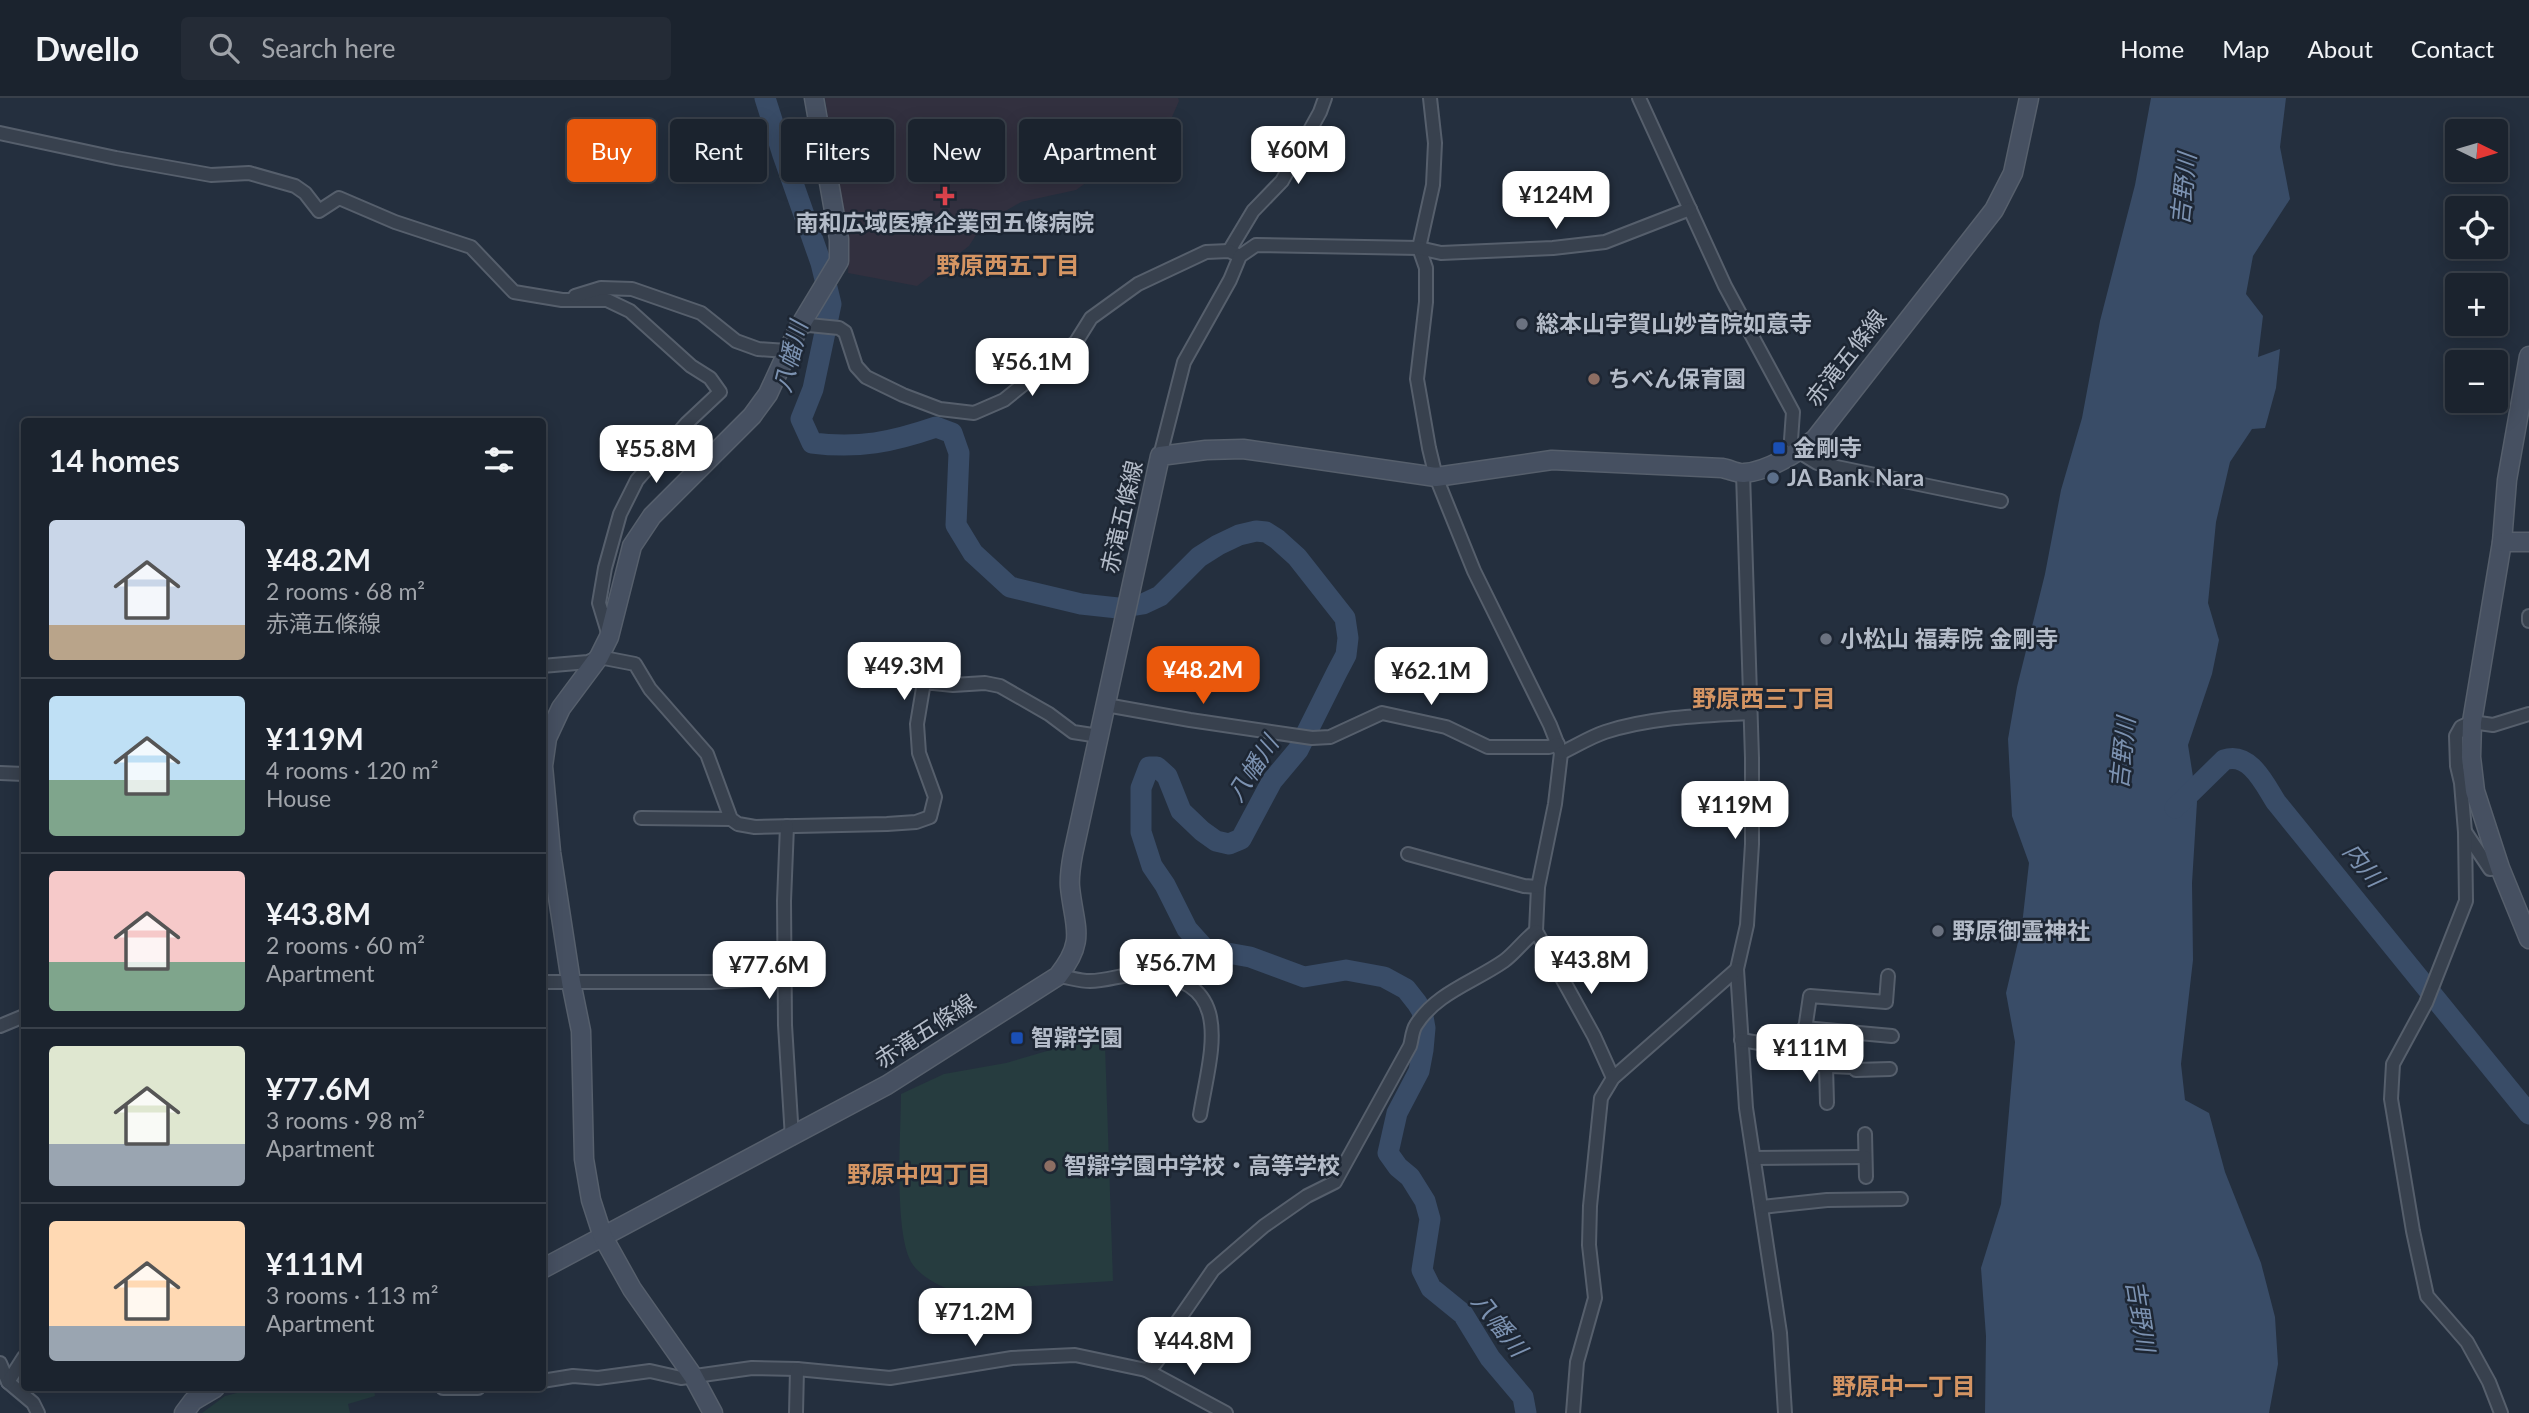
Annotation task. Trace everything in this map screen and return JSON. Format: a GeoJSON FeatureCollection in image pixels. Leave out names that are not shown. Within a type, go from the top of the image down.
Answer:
{"type":"FeatureCollection","features":[{"type":"Feature","properties":{"kind":"main road"},"geometry":{"type":"LineString","coordinates":[[546,744],[562,708],[599,657],[609,637],[632,547],[640,532],[652,516],[752,416],[768,394],[787,351],[807,322],[838,261],[839,239],[814,98]]}},
{"type":"Feature","properties":{"kind":"main road","name":"赤滝五條線"},"geometry":{"type":"LineString","coordinates":[[546,1267],[887,1085],[1058,976],[1075,949],[1077,928],[1070,872],[1160,456],[1206,450],[1243,449],[1436,477],[1538,461],[1722,468],[1743,473],[1778,462],[1799,452],[1815,439],[1994,210],[2013,173],[2029,98]]}},
{"type":"Feature","properties":{"kind":"main road"},"geometry":{"type":"LineString","coordinates":[[2527,929],[2500,868],[2475,791],[2471,757],[2472,722],[2502,542],[2507,480],[2529,356]]}},
{"type":"Feature","properties":{"kind":"main road"},"geometry":{"type":"LineString","coordinates":[[2502,542],[2529,542]]}},
{"type":"Feature","properties":{"kind":"main road"},"geometry":{"type":"LineString","coordinates":[[546,804],[571,982],[582,1031],[584,1159],[591,1200],[603,1237],[632,1289],[693,1376],[713,1413]]}},
{"type":"Feature","properties":{"kind":"main road"},"geometry":{"type":"LineString","coordinates":[[184,1413],[193,1401],[210,1391]]}},
{"type":"Feature","properties":{"kind":"street"},"geometry":{"type":"LineString","coordinates":[[1160,456],[1184,362],[1230,280],[1234,254],[1254,211],[1282,181],[1325,98]]}},
{"type":"Feature","properties":{"kind":"street"},"geometry":{"type":"LineString","coordinates":[[1430,98],[1435,143],[1433,185],[1419,248],[1426,268],[1426,302],[1417,379],[1436,477],[1474,572],[1528,678],[1560,749],[1555,804],[1538,887],[1536,931],[1594,1036],[1613,1078]]}},
{"type":"Feature","properties":{"kind":"street"},"geometry":{"type":"LineString","coordinates":[[1639,98],[1725,286],[1793,412],[1791,440],[1799,452],[1817,463],[2001,501]]}},
{"type":"Feature","properties":{"kind":"street"},"geometry":{"type":"LineString","coordinates":[[0,134],[211,175],[249,173],[295,186],[305,193],[319,211],[339,198],[395,222],[471,247],[514,292],[562,300],[607,300],[630,311],[691,366],[710,378],[720,392],[687,423],[637,480],[620,514],[605,568],[599,603],[609,637]]}},
{"type":"Feature","properties":{"kind":"street"},"geometry":{"type":"LineString","coordinates":[[807,322],[845,332],[856,366],[866,377],[940,409],[974,414],[1004,400],[1076,342],[1091,318],[1138,285],[1206,252],[1234,254],[1256,246],[1419,248],[1441,253],[1553,248],[1605,242],[1689,209]]}},
{"type":"Feature","properties":{"kind":"street"},"geometry":{"type":"LineString","coordinates":[[562,300],[601,288],[632,289],[701,313],[736,341],[758,349],[787,351]]}},
{"type":"Feature","properties":{"kind":"street"},"geometry":{"type":"LineString","coordinates":[[1743,473],[1752,844],[1747,925],[1737,970],[1746,1108],[1780,1333],[1785,1413]]}},
{"type":"Feature","properties":{"kind":"street"},"geometry":{"type":"LineString","coordinates":[[546,666],[588,662],[599,657],[635,664],[650,689],[707,754],[731,819],[737,824],[755,827],[916,822],[930,817],[935,797],[919,753],[917,724],[924,682],[953,685],[985,683],[1000,686],[1049,714],[1073,732],[1099,736]]}},
{"type":"Feature","properties":{"kind":"street"},"geometry":{"type":"LineString","coordinates":[[1106,705],[1312,738],[1330,737],[1382,713],[1446,727],[1488,747],[1560,749],[1633,724],[1749,713]]}},
{"type":"Feature","properties":{"kind":"street"},"geometry":{"type":"LineString","coordinates":[[2501,1413],[2489,1382],[2467,1342],[2427,1296],[2391,1099],[2393,1064],[2426,1003],[2466,901],[2468,886],[2464,858],[2465,832],[2456,736],[2461,727],[2472,722],[2493,724],[2529,714]]}},
{"type":"Feature","properties":{"kind":"street"},"geometry":{"type":"LineString","coordinates":[[0,773],[21,774]]}},
{"type":"Feature","properties":{"kind":"street"},"geometry":{"type":"LineString","coordinates":[[641,818],[731,819]]}},
{"type":"Feature","properties":{"kind":"street"},"geometry":{"type":"LineString","coordinates":[[786,826],[787,1084],[792,1138]]}},
{"type":"Feature","properties":{"kind":"street"},"geometry":{"type":"LineString","coordinates":[[2465,832],[2490,869],[2500,868]]}},
{"type":"Feature","properties":{"kind":"street"},"geometry":{"type":"LineString","coordinates":[[1408,854],[1538,887]]}},
{"type":"Feature","properties":{"kind":"street"},"geometry":{"type":"LineString","coordinates":[[1146,1370],[1154,1365],[1175,1325],[1213,1270],[1264,1226],[1307,1196],[1335,1182],[1410,1046],[1415,1026],[1445,994],[1477,979],[1508,958],[1520,943],[1536,931]]}},
{"type":"Feature","properties":{"kind":"street"},"geometry":{"type":"LineString","coordinates":[[1573,1413],[1577,1362],[1595,1298],[1590,1245],[1590,1206],[1601,1098],[1613,1078],[1737,970]]}},
{"type":"Feature","properties":{"kind":"street"},"geometry":{"type":"LineString","coordinates":[[1058,976],[1089,981],[1143,974],[1175,980],[1195,990],[1212,1014],[1213,1037],[1200,1115]]}},
{"type":"Feature","properties":{"kind":"street"},"geometry":{"type":"LineString","coordinates":[[1888,976],[1886,1002],[1810,996],[1802,1050],[1809,1065],[1853,1067],[1856,1070],[1890,1069]]}},
{"type":"Feature","properties":{"kind":"street"},"geometry":{"type":"LineString","coordinates":[[546,982],[711,982],[785,977]]}},
{"type":"Feature","properties":{"kind":"street"},"geometry":{"type":"LineString","coordinates":[[0,1026],[21,1017]]}},
{"type":"Feature","properties":{"kind":"street"},"geometry":{"type":"LineString","coordinates":[[1804,1028],[1892,1036]]}},
{"type":"Feature","properties":{"kind":"street"},"geometry":{"type":"LineString","coordinates":[[1741,1040],[1802,1050]]}},
{"type":"Feature","properties":{"kind":"street"},"geometry":{"type":"LineString","coordinates":[[1826,1066],[1826,1103]]}},
{"type":"Feature","properties":{"kind":"street"},"geometry":{"type":"LineString","coordinates":[[1865,1134],[1866,1177]]}},
{"type":"Feature","properties":{"kind":"street"},"geometry":{"type":"LineString","coordinates":[[1754,1158],[1865,1157]]}},
{"type":"Feature","properties":{"kind":"street"},"geometry":{"type":"LineString","coordinates":[[1762,1207],[1827,1200],[1901,1199]]}},
{"type":"Feature","properties":{"kind":"street"},"geometry":{"type":"LineString","coordinates":[[546,1380],[573,1376],[598,1378],[650,1371],[681,1378],[752,1368],[797,1369],[890,1378],[1012,1358],[1075,1355],[1146,1370],[1226,1413]]}},
{"type":"Feature","properties":{"kind":"street"},"geometry":{"type":"LineString","coordinates":[[8,1381],[21,1362]]}},
{"type":"Feature","properties":{"kind":"street"},"geometry":{"type":"LineString","coordinates":[[0,1363],[8,1381],[33,1402],[38,1413]]}},
{"type":"Feature","properties":{"kind":"street"},"geometry":{"type":"LineString","coordinates":[[796,1413],[797,1369]]}},
{"type":"Feature","properties":{"kind":"shaded area"},"geometry":{"type":"Polygon","coordinates":[[[825,98],[1178,98],[1179,101],[1169,119],[1019,119],[1019,182],[1087,182],[1076,190],[1021,202],[983,224],[969,246],[917,286],[848,273],[849,246],[839,182],[894,182],[894,119],[828,119],[825,98]]]}},
{"type":"Feature","properties":{"kind":"green space"},"geometry":{"type":"Polygon","coordinates":[[[1087,1035],[1105,1045],[1113,1281],[953,1291],[931,1281],[913,1265],[903,1232],[900,1209],[901,1094],[944,1074],[1006,1063],[1087,1035]]]}},
{"type":"Feature","properties":{"kind":"green space"},"geometry":{"type":"Polygon","coordinates":[[[245,1391],[374,1391],[375,1396],[348,1404],[350,1413],[202,1413],[225,1396],[245,1391]]]}},
{"type":"Feature","properties":{"kind":"water","name":"吉野川"},"geometry":{"type":"Polygon","coordinates":[[[2151,98],[2286,98],[2280,147],[2290,199],[2253,256],[2246,294],[2263,316],[2258,357],[2280,349],[2276,388],[2265,428],[2252,429],[2230,462],[2216,522],[2208,603],[2219,640],[2212,674],[2188,745],[2197,802],[2192,883],[2193,960],[2181,1064],[2185,1100],[2209,1113],[2225,1172],[2261,1263],[2275,1317],[2278,1364],[2269,1413],[1985,1413],[1986,1336],[1981,1268],[2001,1204],[2015,1042],[2006,993],[2022,925],[2029,863],[2012,816],[2008,739],[2061,490],[2082,418],[2100,321],[2135,185],[2151,98]]]}},
{"type":"Feature","properties":{"kind":"waterway","name":"八幡川"},"geometry":{"type":"LineString","coordinates":[[765,98],[821,263],[831,304],[813,389],[801,419],[812,443],[860,445],[905,437],[936,427],[952,433],[959,453],[956,525],[973,553],[1010,587],[1081,604],[1118,608],[1143,604],[1160,596],[1199,557],[1239,535],[1256,531],[1266,532],[1297,557],[1345,618],[1348,638],[1346,655],[1298,750],[1272,781],[1241,839],[1229,844],[1216,841],[1202,831],[1181,811],[1167,776],[1157,767],[1149,767],[1141,788],[1141,832],[1152,866],[1165,885],[1187,929],[1205,949],[1250,957],[1304,977],[1346,970],[1384,977],[1406,989],[1417,1003],[1422,1011],[1425,1028],[1419,1071],[1397,1113],[1388,1153],[1410,1177],[1425,1201],[1430,1219],[1422,1270],[1431,1288],[1463,1314],[1490,1358],[1523,1397],[1526,1413]]}},
{"type":"Feature","properties":{"kind":"waterway","name":"内川"},"geometry":{"type":"LineString","coordinates":[[2175,808],[2224,760],[2242,760],[2256,771],[2276,802],[2529,1114]]}},
{"type":"Feature","properties":{"kind":"place","name":"南和広域医療企業団五條病院"},"geometry":{"type":"Point","coordinates":[945,196]}},
{"type":"Feature","properties":{"kind":"place","name":"総本山宇賀山妙音院如意寺"},"geometry":{"type":"Point","coordinates":[1522,324]}},
{"type":"Feature","properties":{"kind":"place","name":"ちべん保育園"},"geometry":{"type":"Point","coordinates":[1594,379]}},
{"type":"Feature","properties":{"kind":"place","name":"金剛寺"},"geometry":{"type":"Point","coordinates":[1779,448]}},
{"type":"Feature","properties":{"kind":"place","name":"JA Bank Nara"},"geometry":{"type":"Point","coordinates":[1773,478]}},
{"type":"Feature","properties":{"kind":"place","name":"小松山 福寿院 金剛寺"},"geometry":{"type":"Point","coordinates":[1826,639]}},
{"type":"Feature","properties":{"kind":"place","name":"野原御霊神社"},"geometry":{"type":"Point","coordinates":[1938,931]}},
{"type":"Feature","properties":{"kind":"place","name":"智辯学園"},"geometry":{"type":"Point","coordinates":[1017,1038]}},
{"type":"Feature","properties":{"kind":"place","name":"智辯学園中学校・高等学校"},"geometry":{"type":"Point","coordinates":[1050,1166]}},
{"type":"Feature","properties":{"kind":"district","name":"野原西五丁目"},"geometry":{"type":"Point","coordinates":[1008,266]}},
{"type":"Feature","properties":{"kind":"district","name":"野原西三丁目"},"geometry":{"type":"Point","coordinates":[1764,699]}},
{"type":"Feature","properties":{"kind":"district","name":"野原中四丁目"},"geometry":{"type":"Point","coordinates":[919,1175]}},
{"type":"Feature","properties":{"kind":"district","name":"野原中一丁目"},"geometry":{"type":"Point","coordinates":[1904,1387]}}]}
